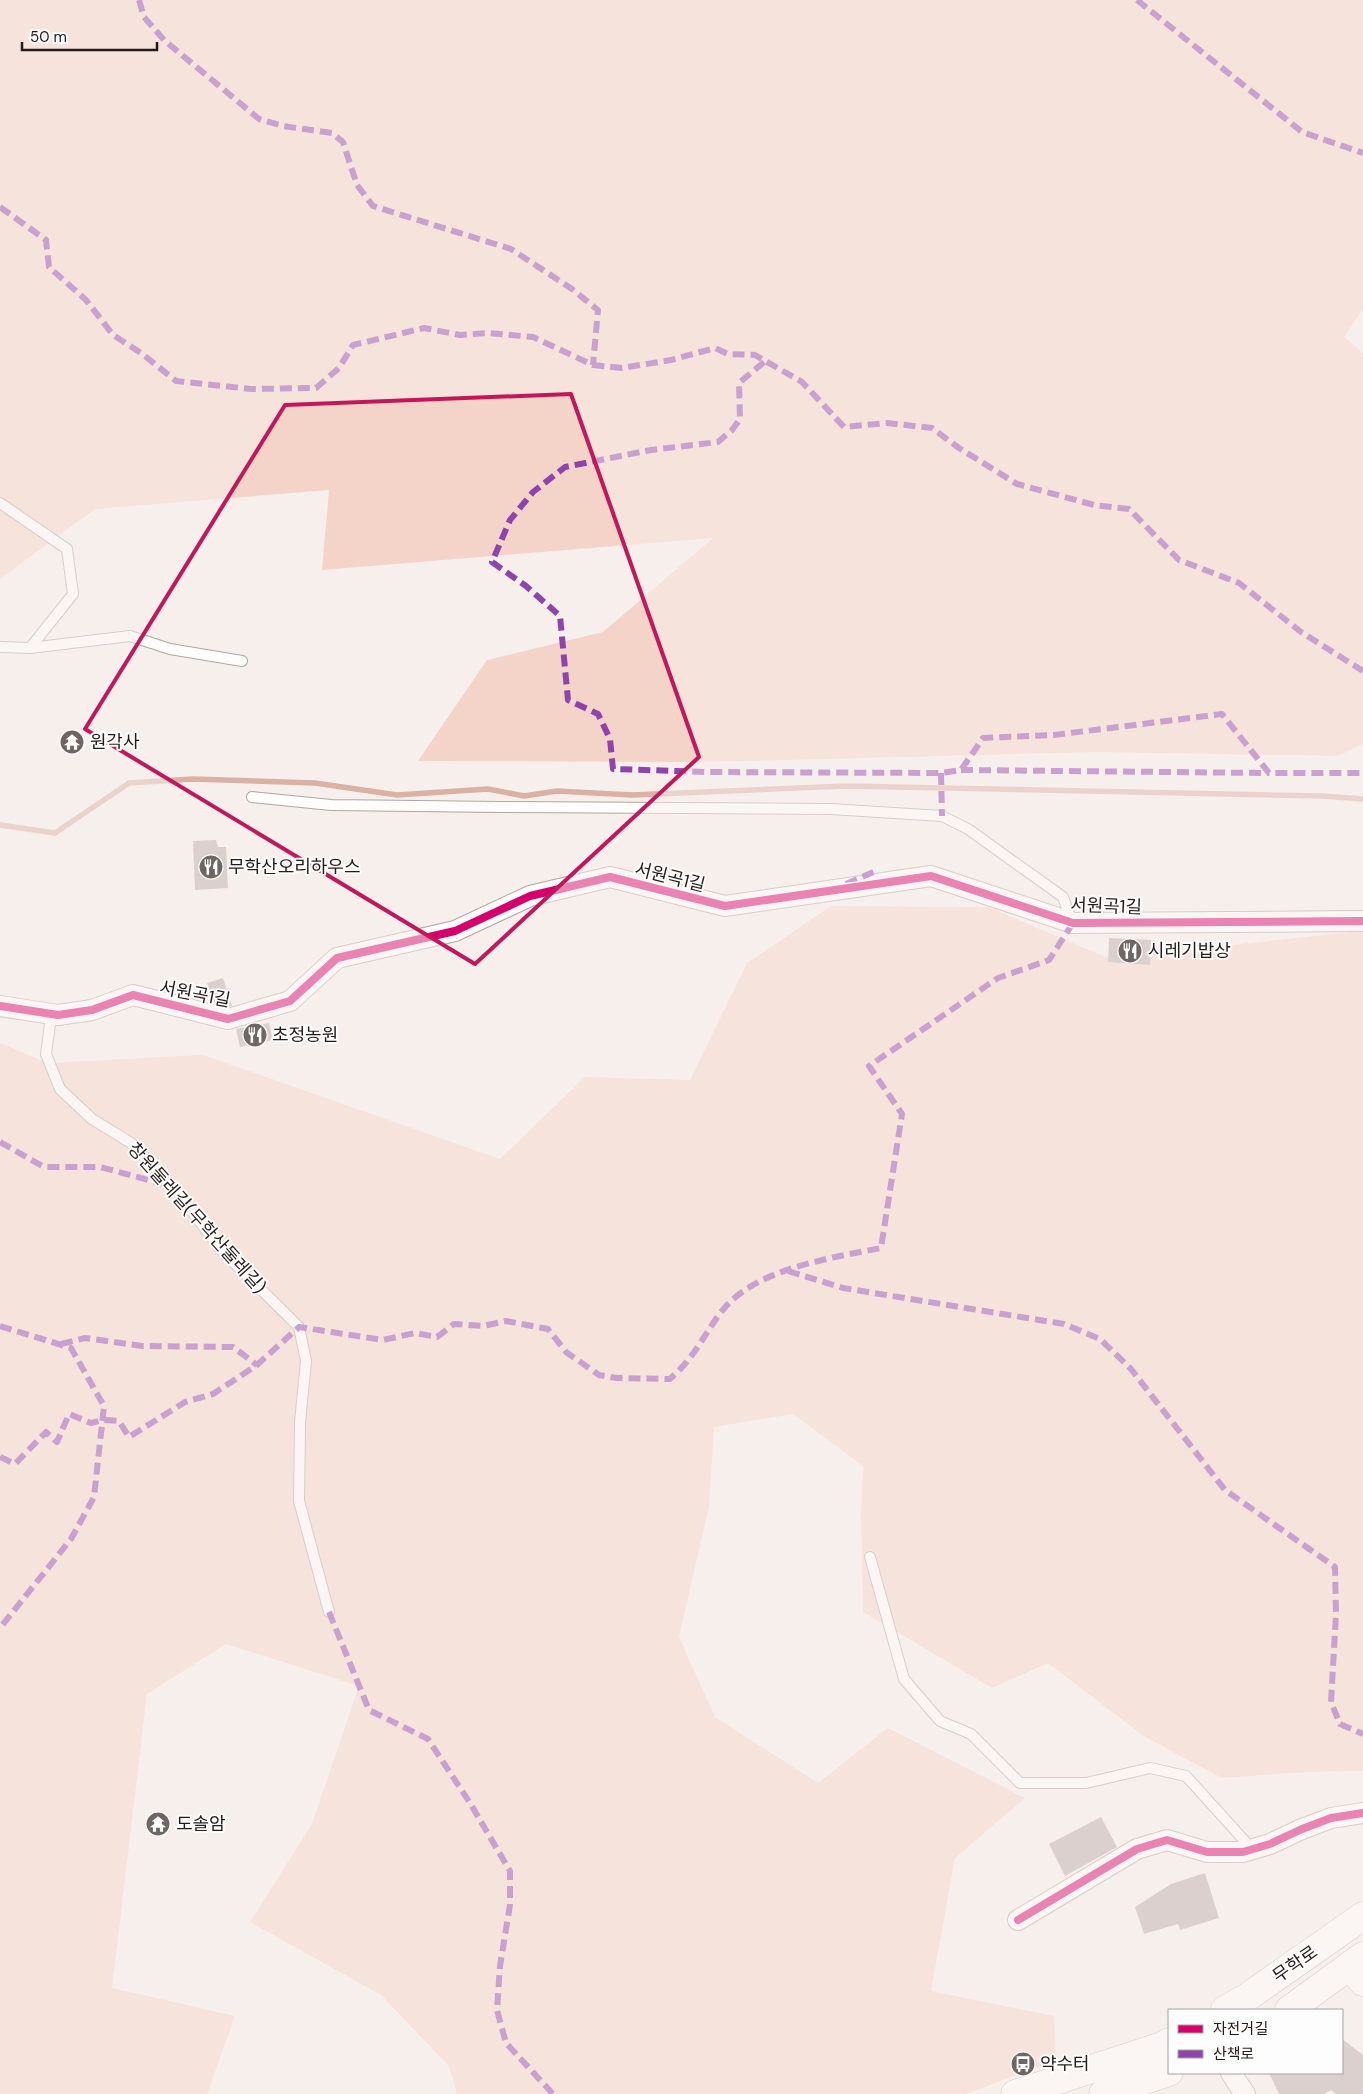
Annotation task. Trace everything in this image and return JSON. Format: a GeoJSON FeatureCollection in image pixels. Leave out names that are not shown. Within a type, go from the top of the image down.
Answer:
{"type":"FeatureCollection","features":[{"type":"Feature","properties":{"kind":"main road","name":"무학로"},"geometry":{"type":"LineString","coordinates":[[1227,2009],[1246,1998],[1363,1916]]}},
{"type":"Feature","properties":{"kind":"main road","name":"무학로"},"geometry":{"type":"LineString","coordinates":[[1291,2009],[1358,1968]]}},
{"type":"Feature","properties":{"kind":"main road"},"geometry":{"type":"LineString","coordinates":[[1016,2094],[1168,2042]]}},
{"type":"Feature","properties":{"kind":"main road"},"geometry":{"type":"LineString","coordinates":[[1103,2094],[1168,2072]]}},
{"type":"Feature","properties":{"kind":"street","name":"서원곡1길"},"geometry":{"type":"LineString","coordinates":[[0,1006],[58,1014],[92,1010],[133,995],[228,1019],[290,1001],[337,958],[455,931],[530,896],[610,877],[725,906],[931,876],[1072,923],[1363,921]]}},
{"type":"Feature","properties":{"kind":"street"},"geometry":{"type":"LineString","coordinates":[[1018,1920],[1137,1849],[1167,1840],[1207,1852],[1243,1852],[1270,1844],[1331,1818],[1363,1813]]}},
{"type":"Feature","properties":{"kind":"street"},"geometry":{"type":"LineString","coordinates":[[1232,2074],[1245,2094]]}},
{"type":"Feature","properties":{"kind":"lane"},"geometry":{"type":"LineString","coordinates":[[0,503],[67,549],[73,594],[30,648]]}},
{"type":"Feature","properties":{"kind":"lane"},"geometry":{"type":"LineString","coordinates":[[0,647],[30,648],[130,636],[170,649],[242,661]]}},
{"type":"Feature","properties":{"kind":"lane"},"geometry":{"type":"LineString","coordinates":[[252,797],[331,804],[500,808],[830,808],[942,816],[968,829],[1063,897],[1072,923]]}},
{"type":"Feature","properties":{"kind":"lane","name":"창원둘레길(무학산둘레길)"},"geometry":{"type":"LineString","coordinates":[[58,1014],[50,1024],[46,1054],[60,1089],[92,1119],[131,1143],[157,1170],[167,1185],[177,1191],[221,1250],[299,1327],[306,1361],[301,1414],[299,1501],[329,1612]]}},
{"type":"Feature","properties":{"kind":"lane"},"geometry":{"type":"LineString","coordinates":[[870,1557],[904,1679],[940,1721],[972,1734],[1020,1783],[1086,1783],[1150,1768],[1186,1776],[1252,1849]]}},
{"type":"Feature","properties":{"kind":"highlighted area"},"geometry":{"type":"Polygon","coordinates":[[[571,394],[699,757],[475,964],[85,729],[285,405],[571,394]]]}},
{"type":"Feature","properties":{"kind":"shaded area"},"geometry":{"type":"Polygon","coordinates":[[[0,0],[1363,0],[1363,309],[1344,337],[1363,353],[1363,744],[1338,756],[1097,752],[700,762],[418,761],[487,660],[603,632],[713,538],[322,570],[329,490],[95,509],[0,579],[0,0]]]}},
{"type":"Feature","properties":{"kind":"shaded area"},"geometry":{"type":"Polygon","coordinates":[[[831,906],[988,907],[1108,958],[1363,931],[1363,1771],[1306,1772],[1222,1778],[1145,1737],[1048,1663],[992,1688],[863,1612],[861,1514],[863,1466],[793,1414],[714,1427],[709,1507],[679,1637],[715,1717],[818,1783],[888,1728],[1025,1798],[955,1858],[931,1991],[1054,2016],[1056,2060],[966,2094],[457,2094],[449,2066],[381,1995],[250,1922],[312,1824],[359,1686],[226,1644],[147,1694],[112,1988],[235,2016],[207,2094],[0,2094],[0,1043],[48,1063],[203,1055],[500,1159],[585,1077],[690,1080],[747,963],[831,906]]]}},
{"type":"Feature","properties":{"kind":"building","name":"무학산오리하우스"},"geometry":{"type":"Polygon","coordinates":[[[216,840],[218,847],[226,847],[228,888],[195,890],[193,841],[216,840]]]}},
{"type":"Feature","properties":{"kind":"building","name":"시레기밥상"},"geometry":{"type":"Polygon","coordinates":[[[1109,938],[1151,940],[1150,965],[1108,962],[1109,938]]]}},
{"type":"Feature","properties":{"kind":"building"},"geometry":{"type":"Polygon","coordinates":[[[223,978],[232,1006],[228,1007],[214,1003],[207,983],[223,978]]]}},
{"type":"Feature","properties":{"kind":"building","name":"초정농원"},"geometry":{"type":"Polygon","coordinates":[[[269,1023],[273,1040],[240,1047],[236,1029],[269,1023]]]}},
{"type":"Feature","properties":{"kind":"building"},"geometry":{"type":"Polygon","coordinates":[[[1101,1817],[1117,1847],[1065,1876],[1049,1844],[1101,1817]]]}},
{"type":"Feature","properties":{"kind":"building"},"geometry":{"type":"Polygon","coordinates":[[[1205,1873],[1219,1918],[1180,1930],[1178,1924],[1144,1934],[1135,1907],[1171,1884],[1205,1873]]]}},
{"type":"Feature","properties":{"kind":"building"},"geometry":{"type":"Polygon","coordinates":[[[1343,2040],[1363,2055],[1363,2094],[1336,2094],[1331,2090],[1324,2094],[1279,2094],[1269,2074],[1343,2074],[1343,2040]]]}},
{"type":"Feature","properties":{"kind":"waterway"},"geometry":{"type":"LineString","coordinates":[[0,825],[55,833],[129,783],[193,779],[315,783],[397,795],[488,789],[524,796],[557,791],[632,795],[845,786],[1323,796],[1363,799]]}},
{"type":"Feature","properties":{"kind":"marked path"},"geometry":{"type":"LineString","coordinates":[[139,0],[144,17],[164,40],[259,119],[283,126],[332,133],[343,142],[357,185],[373,206],[511,249],[572,289],[598,310],[593,365]]}},
{"type":"Feature","properties":{"kind":"marked path"},"geometry":{"type":"LineString","coordinates":[[1137,0],[1302,132],[1363,153]]}},
{"type":"Feature","properties":{"kind":"marked path"},"geometry":{"type":"LineString","coordinates":[[0,207],[46,240],[49,267],[86,300],[113,335],[141,353],[176,381],[251,389],[316,388],[339,368],[353,345],[424,328],[460,335],[489,333],[533,337],[593,365],[622,368],[671,360],[715,348],[728,354],[755,355],[802,382],[844,427],[887,423],[932,428],[959,448],[1017,484],[1094,505],[1129,509],[1179,560],[1239,583],[1301,632],[1363,671]]}},
{"type":"Feature","properties":{"kind":"marked path"},"geometry":{"type":"LineString","coordinates":[[764,362],[739,383],[740,419],[732,430],[718,442],[651,450],[565,467],[533,492],[510,520],[492,562],[526,586],[560,616],[568,700],[598,714],[610,739],[613,769],[708,772],[941,773],[961,770],[983,738],[1054,735],[1222,714],[1269,773],[1363,773]]}},
{"type":"Feature","properties":{"kind":"marked path"},"geometry":{"type":"LineString","coordinates":[[961,770],[1269,773]]}},
{"type":"Feature","properties":{"kind":"marked path"},"geometry":{"type":"LineString","coordinates":[[941,773],[942,816]]}},
{"type":"Feature","properties":{"kind":"marked path"},"geometry":{"type":"LineString","coordinates":[[846,884],[878,870]]}},
{"type":"Feature","properties":{"kind":"marked path"},"geometry":{"type":"LineString","coordinates":[[0,1457],[15,1464],[46,1432],[57,1442],[69,1414],[91,1423],[103,1420],[119,1421],[129,1437],[185,1402],[213,1394],[257,1365],[299,1327],[383,1340],[415,1333],[437,1337],[454,1324],[483,1326],[506,1321],[548,1329],[566,1352],[599,1375],[617,1378],[670,1379],[684,1365],[722,1311],[743,1291],[760,1281],[800,1266],[820,1260],[881,1248],[902,1114],[869,1066],[998,978],[1049,960],[1073,923]]}},
{"type":"Feature","properties":{"kind":"marked path"},"geometry":{"type":"LineString","coordinates":[[0,1142],[44,1167],[100,1167],[167,1185]]}},
{"type":"Feature","properties":{"kind":"marked path"},"geometry":{"type":"LineString","coordinates":[[788,1271],[843,1288],[1064,1324],[1100,1339],[1131,1369],[1225,1490],[1335,1567],[1336,1614],[1331,1702],[1340,1724],[1363,1734]]}},
{"type":"Feature","properties":{"kind":"marked path"},"geometry":{"type":"LineString","coordinates":[[0,1326],[71,1348],[104,1406],[94,1497],[71,1539],[0,1628]]}},
{"type":"Feature","properties":{"kind":"marked path"},"geometry":{"type":"LineString","coordinates":[[61,1344],[85,1338],[142,1346],[233,1347],[257,1365]]}},
{"type":"Feature","properties":{"kind":"marked path"},"geometry":{"type":"LineString","coordinates":[[329,1612],[369,1710],[428,1739],[470,1803],[510,1871],[510,1905],[500,1966],[497,2010],[506,2043],[553,2094]]}},
{"type":"Feature","properties":{"kind":"cycle path"},"geometry":{"type":"LineString","coordinates":[[0,1006],[58,1015],[92,1010],[133,995],[228,1019],[290,1001],[337,958],[455,931],[530,896],[610,877],[725,906],[931,876],[1073,923],[1363,921]]}},
{"type":"Feature","properties":{"kind":"cycle path"},"geometry":{"type":"LineString","coordinates":[[1018,1920],[1137,1849],[1167,1840],[1207,1852],[1243,1852],[1270,1844],[1331,1818],[1363,1813]]}},
{"type":"Feature","properties":{"kind":"place","name":"원각사"},"geometry":{"type":"Point","coordinates":[72,742]}},
{"type":"Feature","properties":{"kind":"place","name":"무학산오리하우스"},"geometry":{"type":"Point","coordinates":[211,867]}},
{"type":"Feature","properties":{"kind":"place","name":"시레기밥상"},"geometry":{"type":"Point","coordinates":[1130,951]}},
{"type":"Feature","properties":{"kind":"place","name":"초정농원"},"geometry":{"type":"Point","coordinates":[255,1035]}},
{"type":"Feature","properties":{"kind":"place","name":"도솔암"},"geometry":{"type":"Point","coordinates":[158,1824]}},
{"type":"Feature","properties":{"kind":"place","name":"약수터"},"geometry":{"type":"Point","coordinates":[1023,2064]}}]}
